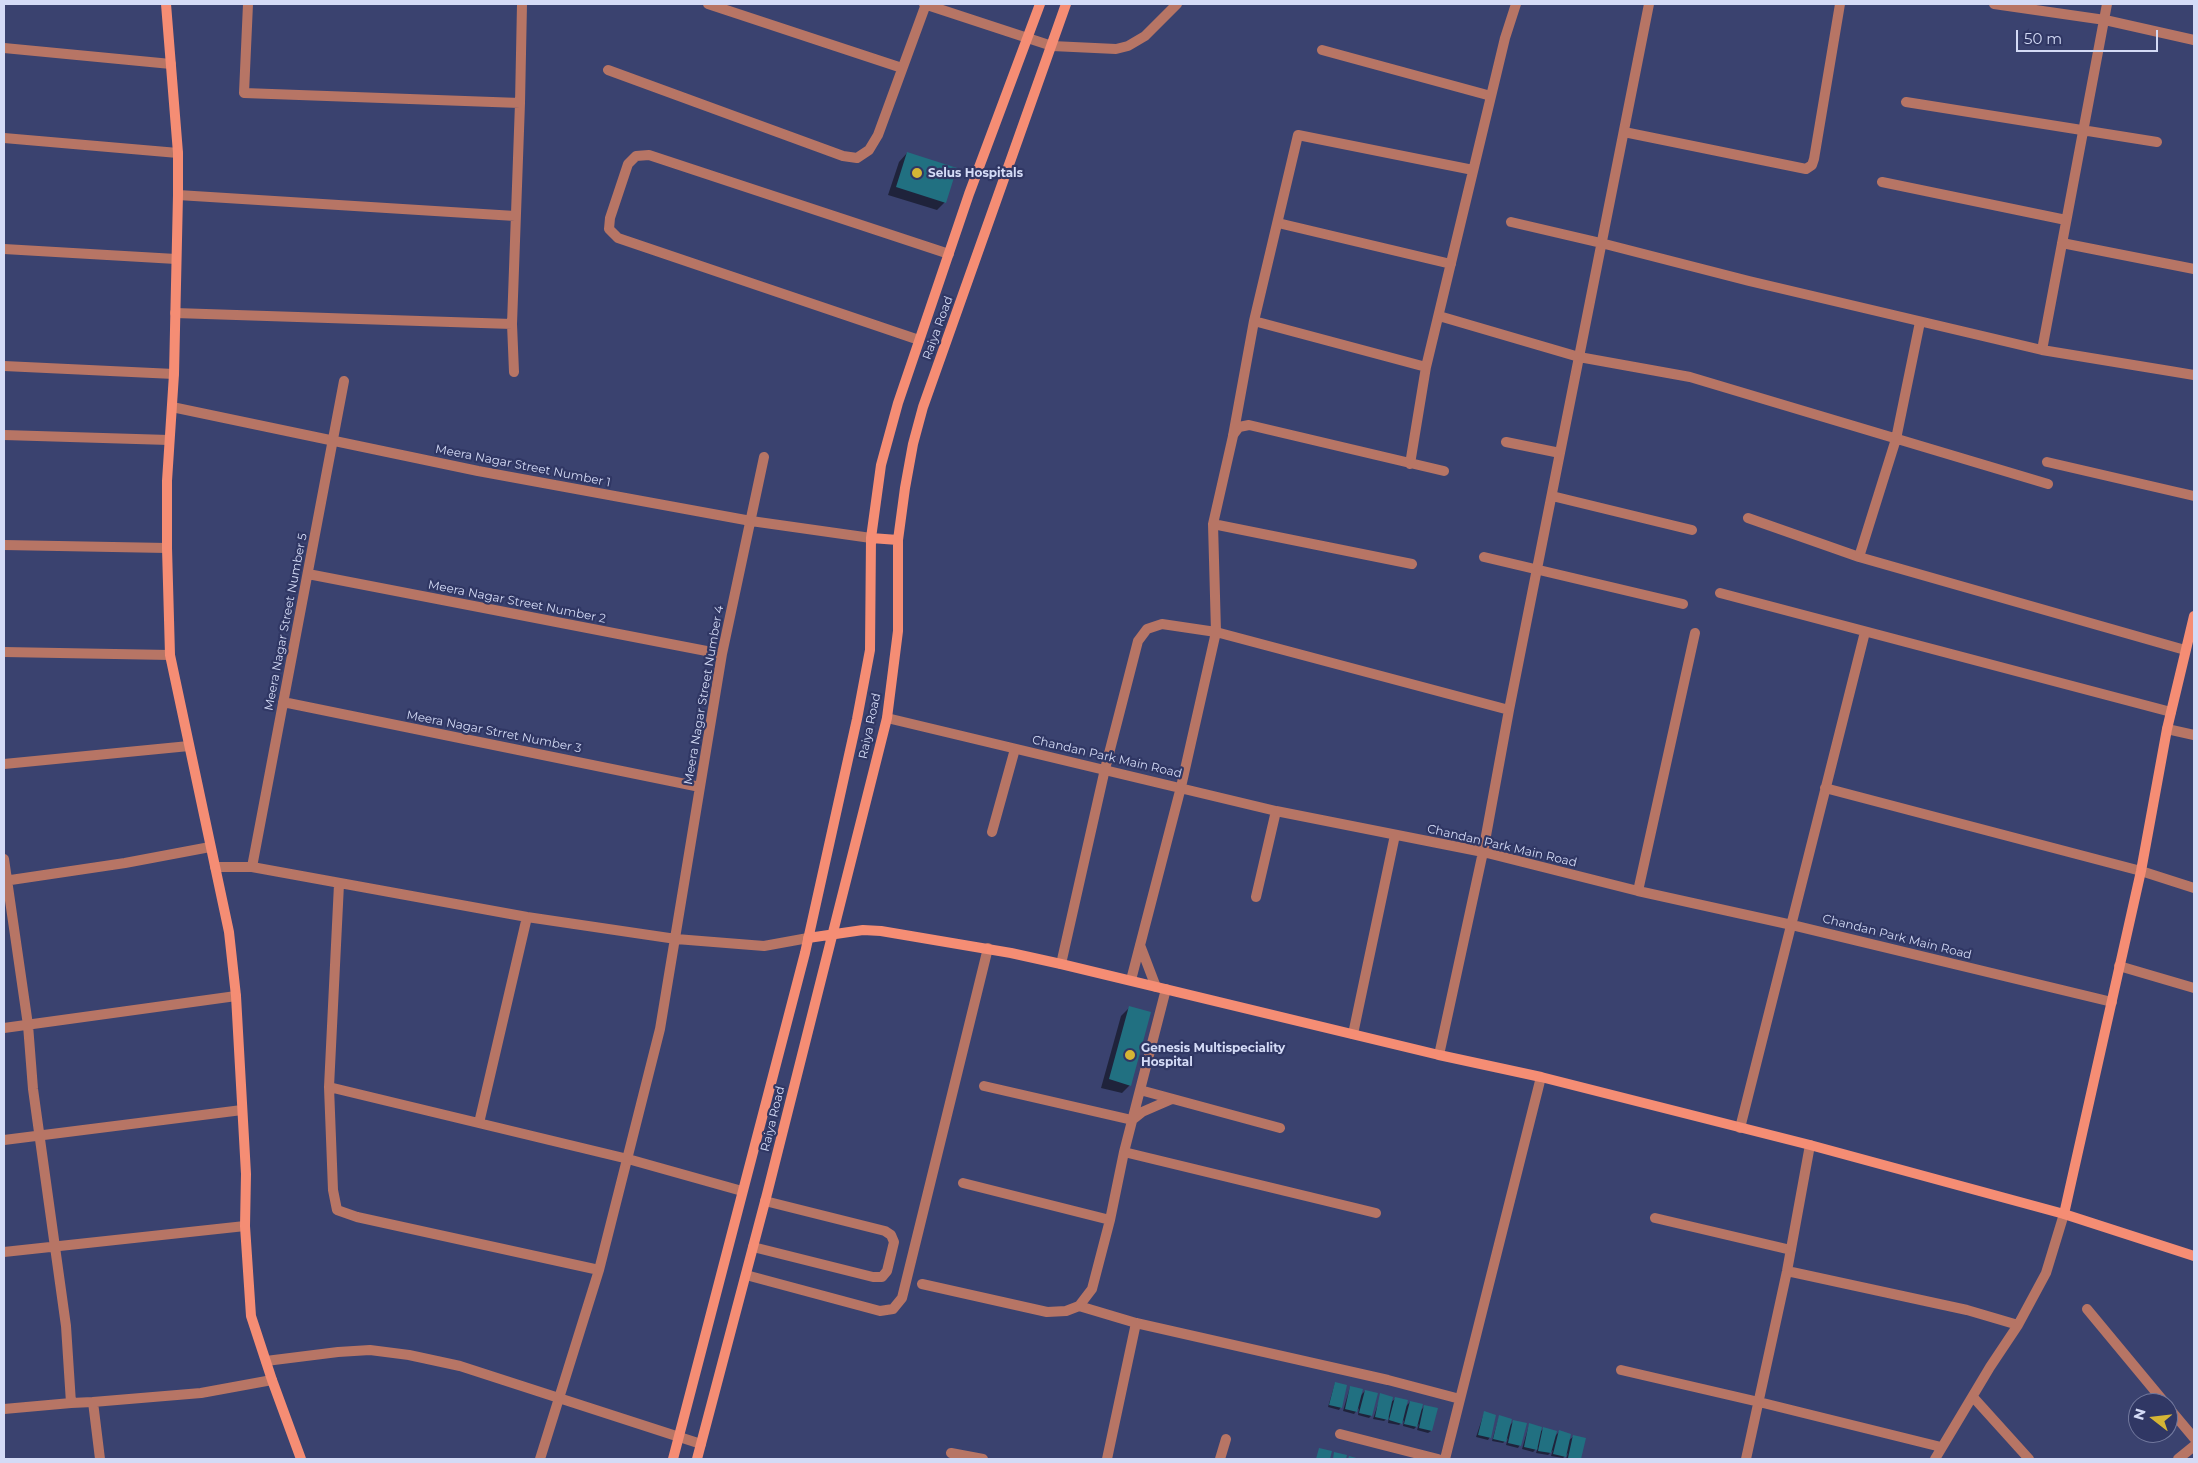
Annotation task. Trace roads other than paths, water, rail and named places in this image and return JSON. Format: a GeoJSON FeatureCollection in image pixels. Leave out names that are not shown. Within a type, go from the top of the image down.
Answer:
{"type":"FeatureCollection","features":[{"type":"Feature","properties":{"kind":"street"},"geometry":{"type":"LineString","coordinates":[[166,4],[178,153],[174,374],[168,440],[167,548],[170,655],[229,932],[236,996],[242,1110],[245,1226],[251,1316],[301,1459]]}},
{"type":"Feature","properties":{"kind":"street"},"geometry":{"type":"LineString","coordinates":[[248,4],[244,93],[520,103]]}},
{"type":"Feature","properties":{"kind":"street"},"geometry":{"type":"LineString","coordinates":[[514,372],[512,324],[522,4]]}},
{"type":"Feature","properties":{"kind":"street"},"geometry":{"type":"LineString","coordinates":[[708,4],[902,68]]}},
{"type":"Feature","properties":{"kind":"street"},"geometry":{"type":"LineString","coordinates":[[608,70],[843,156],[857,158],[869,150],[878,135],[925,4],[1052,46],[1116,49],[1128,46],[1145,36],[1177,4]]}},
{"type":"Feature","properties":{"kind":"street","name":"Raiya Road"},"geometry":{"type":"LineString","coordinates":[[672,1459],[808,938],[857,719],[870,650],[871,538],[881,465],[898,403],[919,340],[1040,4]]}},
{"type":"Feature","properties":{"kind":"street","name":"Raiya Road"},"geometry":{"type":"LineString","coordinates":[[697,1459],[746,1275],[886,718],[898,630],[898,540],[906,479],[923,407],[1066,4]]}},
{"type":"Feature","properties":{"kind":"street"},"geometry":{"type":"LineString","coordinates":[[1410,464],[1426,367],[1505,38],[1516,4]]}},
{"type":"Feature","properties":{"kind":"street"},"geometry":{"type":"LineString","coordinates":[[1440,1055],[1483,852],[1578,357],[1649,4]]}},
{"type":"Feature","properties":{"kind":"street"},"geometry":{"type":"LineString","coordinates":[[1624,132],[1806,170],[1812,165],[1814,160],[1840,4]]}},
{"type":"Feature","properties":{"kind":"street"},"geometry":{"type":"LineString","coordinates":[[1994,4],[2105,20],[2194,40]]}},
{"type":"Feature","properties":{"kind":"street"},"geometry":{"type":"LineString","coordinates":[[2042,350],[2107,4]]}},
{"type":"Feature","properties":{"kind":"street"},"geometry":{"type":"LineString","coordinates":[[4,48],[171,64]]}},
{"type":"Feature","properties":{"kind":"street"},"geometry":{"type":"LineString","coordinates":[[1322,50],[1491,96]]}},
{"type":"Feature","properties":{"kind":"street"},"geometry":{"type":"LineString","coordinates":[[1906,102],[2157,142]]}},
{"type":"Feature","properties":{"kind":"street"},"geometry":{"type":"LineString","coordinates":[[1131,980],[1181,787],[1216,632],[1213,524],[1233,436],[1254,322],[1298,135],[1473,170]]}},
{"type":"Feature","properties":{"kind":"street"},"geometry":{"type":"LineString","coordinates":[[4,138],[178,153]]}},
{"type":"Feature","properties":{"kind":"street"},"geometry":{"type":"LineString","coordinates":[[919,340],[618,238],[609,229],[610,218],[628,164],[636,156],[649,155],[949,254]]}},
{"type":"Feature","properties":{"kind":"street"},"geometry":{"type":"LineString","coordinates":[[1882,182],[2066,220]]}},
{"type":"Feature","properties":{"kind":"street"},"geometry":{"type":"LineString","coordinates":[[178,195],[515,216]]}},
{"type":"Feature","properties":{"kind":"street"},"geometry":{"type":"LineString","coordinates":[[1511,222],[1749,281],[2042,350],[2194,375]]}},
{"type":"Feature","properties":{"kind":"street"},"geometry":{"type":"LineString","coordinates":[[1278,223],[1451,264]]}},
{"type":"Feature","properties":{"kind":"street"},"geometry":{"type":"LineString","coordinates":[[2062,243],[2194,269]]}},
{"type":"Feature","properties":{"kind":"street"},"geometry":{"type":"LineString","coordinates":[[4,249],[176,259]]}},
{"type":"Feature","properties":{"kind":"street"},"geometry":{"type":"LineString","coordinates":[[175,313],[512,324]]}},
{"type":"Feature","properties":{"kind":"street"},"geometry":{"type":"LineString","coordinates":[[1439,316],[1578,357],[1690,377],[2048,484]]}},
{"type":"Feature","properties":{"kind":"street"},"geometry":{"type":"LineString","coordinates":[[1254,322],[1426,367]]}},
{"type":"Feature","properties":{"kind":"street"},"geometry":{"type":"LineString","coordinates":[[1859,557],[1896,439],[1920,322]]}},
{"type":"Feature","properties":{"kind":"street"},"geometry":{"type":"LineString","coordinates":[[4,366],[174,374]]}},
{"type":"Feature","properties":{"kind":"street","name":"Meera Nagar Street Number 5"},"geometry":{"type":"LineString","coordinates":[[252,868],[344,381]]}},
{"type":"Feature","properties":{"kind":"street","name":"Meera Nagar Street Number 1"},"geometry":{"type":"LineString","coordinates":[[172,407],[478,471],[751,522],[871,538]]}},
{"type":"Feature","properties":{"kind":"street"},"geometry":{"type":"LineString","coordinates":[[1233,436],[1239,428],[1249,425],[1444,471]]}},
{"type":"Feature","properties":{"kind":"street"},"geometry":{"type":"LineString","coordinates":[[4,436],[168,440]]}},
{"type":"Feature","properties":{"kind":"street"},"geometry":{"type":"LineString","coordinates":[[1506,442],[1560,453]]}},
{"type":"Feature","properties":{"kind":"street","name":"Meera Nagar Street Number 4"},"geometry":{"type":"LineString","coordinates":[[540,1459],[599,1270],[660,1029],[722,654],[764,457]]}},
{"type":"Feature","properties":{"kind":"street"},"geometry":{"type":"LineString","coordinates":[[2047,462],[2194,496]]}},
{"type":"Feature","properties":{"kind":"street"},"geometry":{"type":"LineString","coordinates":[[1552,496],[1692,530]]}},
{"type":"Feature","properties":{"kind":"street"},"geometry":{"type":"LineString","coordinates":[[1748,518],[1859,557],[2185,650]]}},
{"type":"Feature","properties":{"kind":"street"},"geometry":{"type":"LineString","coordinates":[[1213,524],[1412,564]]}},
{"type":"Feature","properties":{"kind":"street"},"geometry":{"type":"LineString","coordinates":[[871,538],[898,540]]}},
{"type":"Feature","properties":{"kind":"street"},"geometry":{"type":"LineString","coordinates":[[4,545],[167,548]]}},
{"type":"Feature","properties":{"kind":"street"},"geometry":{"type":"LineString","coordinates":[[1484,557],[1683,604]]}},
{"type":"Feature","properties":{"kind":"street","name":"Meera Nagar Street Number 2"},"geometry":{"type":"LineString","coordinates":[[308,574],[722,654]]}},
{"type":"Feature","properties":{"kind":"street"},"geometry":{"type":"LineString","coordinates":[[1720,593],[2171,712]]}},
{"type":"Feature","properties":{"kind":"street"},"geometry":{"type":"LineString","coordinates":[[1935,1459],[2018,1325],[2046,1273],[2064,1214],[2112,1002],[2118,966],[2141,871],[2167,729],[2185,650],[2192,639],[2194,616]]}},
{"type":"Feature","properties":{"kind":"street"},"geometry":{"type":"LineString","coordinates":[[1061,964],[1105,769],[1138,641],[1147,629],[1162,624],[1216,632],[1509,710]]}},
{"type":"Feature","properties":{"kind":"street"},"geometry":{"type":"LineString","coordinates":[[1740,1128],[1865,632]]}},
{"type":"Feature","properties":{"kind":"street"},"geometry":{"type":"LineString","coordinates":[[1638,891],[1695,633]]}},
{"type":"Feature","properties":{"kind":"street"},"geometry":{"type":"LineString","coordinates":[[4,652],[170,655]]}},
{"type":"Feature","properties":{"kind":"street","name":"Meera Nagar Strret Number 3"},"geometry":{"type":"LineString","coordinates":[[283,702],[700,787]]}},
{"type":"Feature","properties":{"kind":"street","name":"Chandan Park Main Road"},"geometry":{"type":"LineString","coordinates":[[886,718],[1276,811],[1483,852],[1638,891],[1792,925],[2112,1002]]}},
{"type":"Feature","properties":{"kind":"street"},"geometry":{"type":"LineString","coordinates":[[2167,729],[2194,736]]}},
{"type":"Feature","properties":{"kind":"street"},"geometry":{"type":"LineString","coordinates":[[4,764],[189,746]]}},
{"type":"Feature","properties":{"kind":"street"},"geometry":{"type":"LineString","coordinates":[[992,832],[1015,749]]}},
{"type":"Feature","properties":{"kind":"street"},"geometry":{"type":"LineString","coordinates":[[1825,788],[2141,871],[2194,888]]}},
{"type":"Feature","properties":{"kind":"street"},"geometry":{"type":"LineString","coordinates":[[1256,897],[1276,811]]}},
{"type":"Feature","properties":{"kind":"street"},"geometry":{"type":"LineString","coordinates":[[1353,1034],[1396,835]]}},
{"type":"Feature","properties":{"kind":"street"},"geometry":{"type":"LineString","coordinates":[[5,881],[125,863],[210,847]]}},
{"type":"Feature","properties":{"kind":"street"},"geometry":{"type":"LineString","coordinates":[[4,859],[5,881],[28,1025],[54,1247],[66,1326],[71,1403]]}},
{"type":"Feature","properties":{"kind":"street"},"geometry":{"type":"LineString","coordinates":[[215,867],[252,868],[527,917],[676,939],[764,946],[833,933],[863,930],[881,931],[988,948],[1131,980],[1440,1055],[1541,1077],[1810,1145],[2064,1214],[2194,1256]]}},
{"type":"Feature","properties":{"kind":"street"},"geometry":{"type":"LineString","coordinates":[[339,884],[329,1087],[333,1190],[337,1210],[357,1217],[599,1270]]}},
{"type":"Feature","properties":{"kind":"street"},"geometry":{"type":"LineString","coordinates":[[479,1123],[527,917]]}},
{"type":"Feature","properties":{"kind":"street"},"geometry":{"type":"LineString","coordinates":[[922,1284],[1047,1312],[1066,1311],[1079,1306],[1092,1289],[1140,1090],[1161,988],[1140,945]]}},
{"type":"Feature","properties":{"kind":"street"},"geometry":{"type":"LineString","coordinates":[[746,1275],[880,1311],[894,1309],[902,1298],[988,948]]}},
{"type":"Feature","properties":{"kind":"street"},"geometry":{"type":"LineString","coordinates":[[2118,966],[2194,988]]}},
{"type":"Feature","properties":{"kind":"street"},"geometry":{"type":"LineString","coordinates":[[4,1028],[236,996]]}},
{"type":"Feature","properties":{"kind":"street"},"geometry":{"type":"LineString","coordinates":[[1445,1459],[1541,1077]]}},
{"type":"Feature","properties":{"kind":"street"},"geometry":{"type":"LineString","coordinates":[[984,1086],[1132,1120]]}},
{"type":"Feature","properties":{"kind":"street"},"geometry":{"type":"LineString","coordinates":[[329,1087],[628,1159],[742,1191]]}},
{"type":"Feature","properties":{"kind":"street"},"geometry":{"type":"LineString","coordinates":[[1140,1090],[1280,1128]]}},
{"type":"Feature","properties":{"kind":"street"},"geometry":{"type":"LineString","coordinates":[[1132,1120],[1142,1112],[1172,1099]]}},
{"type":"Feature","properties":{"kind":"street"},"geometry":{"type":"LineString","coordinates":[[4,1140],[242,1110]]}},
{"type":"Feature","properties":{"kind":"street"},"geometry":{"type":"LineString","coordinates":[[1746,1459],[1788,1271],[1810,1145]]}},
{"type":"Feature","properties":{"kind":"street"},"geometry":{"type":"LineString","coordinates":[[1124,1152],[1376,1214]]}},
{"type":"Feature","properties":{"kind":"street"},"geometry":{"type":"LineString","coordinates":[[963,1183],[1110,1220]]}},
{"type":"Feature","properties":{"kind":"street"},"geometry":{"type":"LineString","coordinates":[[753,1247],[873,1277],[882,1277],[887,1271],[894,1242],[891,1235],[885,1231],[765,1200]]}},
{"type":"Feature","properties":{"kind":"street"},"geometry":{"type":"LineString","coordinates":[[1655,1218],[1791,1250]]}},
{"type":"Feature","properties":{"kind":"street"},"geometry":{"type":"LineString","coordinates":[[4,1252],[245,1226]]}},
{"type":"Feature","properties":{"kind":"street"},"geometry":{"type":"LineString","coordinates":[[1788,1271],[1967,1310],[2018,1325]]}},
{"type":"Feature","properties":{"kind":"street"},"geometry":{"type":"LineString","coordinates":[[1079,1306],[1136,1323],[1388,1380],[1460,1399]]}},
{"type":"Feature","properties":{"kind":"street"},"geometry":{"type":"LineString","coordinates":[[2087,1309],[2157,1393]]}},
{"type":"Feature","properties":{"kind":"street"},"geometry":{"type":"LineString","coordinates":[[1107,1459],[1136,1323]]}},
{"type":"Feature","properties":{"kind":"street"},"geometry":{"type":"LineString","coordinates":[[266,1361],[370,1350],[399,1354],[460,1366],[700,1444]]}},
{"type":"Feature","properties":{"kind":"street"},"geometry":{"type":"LineString","coordinates":[[1621,1370],[1941,1447]]}},
{"type":"Feature","properties":{"kind":"street"},"geometry":{"type":"LineString","coordinates":[[4,1409],[201,1393],[272,1380]]}},
{"type":"Feature","properties":{"kind":"street"},"geometry":{"type":"LineString","coordinates":[[1973,1397],[2029,1459]]}},
{"type":"Feature","properties":{"kind":"street"},"geometry":{"type":"LineString","coordinates":[[93,1402],[100,1459]]}},
{"type":"Feature","properties":{"kind":"street"},"geometry":{"type":"LineString","coordinates":[[2178,1419],[2194,1438]]}},
{"type":"Feature","properties":{"kind":"street"},"geometry":{"type":"LineString","coordinates":[[1340,1434],[1438,1459]]}},
{"type":"Feature","properties":{"kind":"street"},"geometry":{"type":"LineString","coordinates":[[1220,1459],[1226,1439]]}},
{"type":"Feature","properties":{"kind":"street"},"geometry":{"type":"LineString","coordinates":[[2178,1459],[2194,1446]]}},
{"type":"Feature","properties":{"kind":"street"},"geometry":{"type":"LineString","coordinates":[[951,1453],[983,1459]]}},
{"type":"Feature","properties":{"kind":"place","name":"Selus Hospitals"},"geometry":{"type":"Point","coordinates":[917,173]}},
{"type":"Feature","properties":{"kind":"place","name":"Genesis Multispeciality Hospital"},"geometry":{"type":"Point","coordinates":[1130,1055]}}]}
